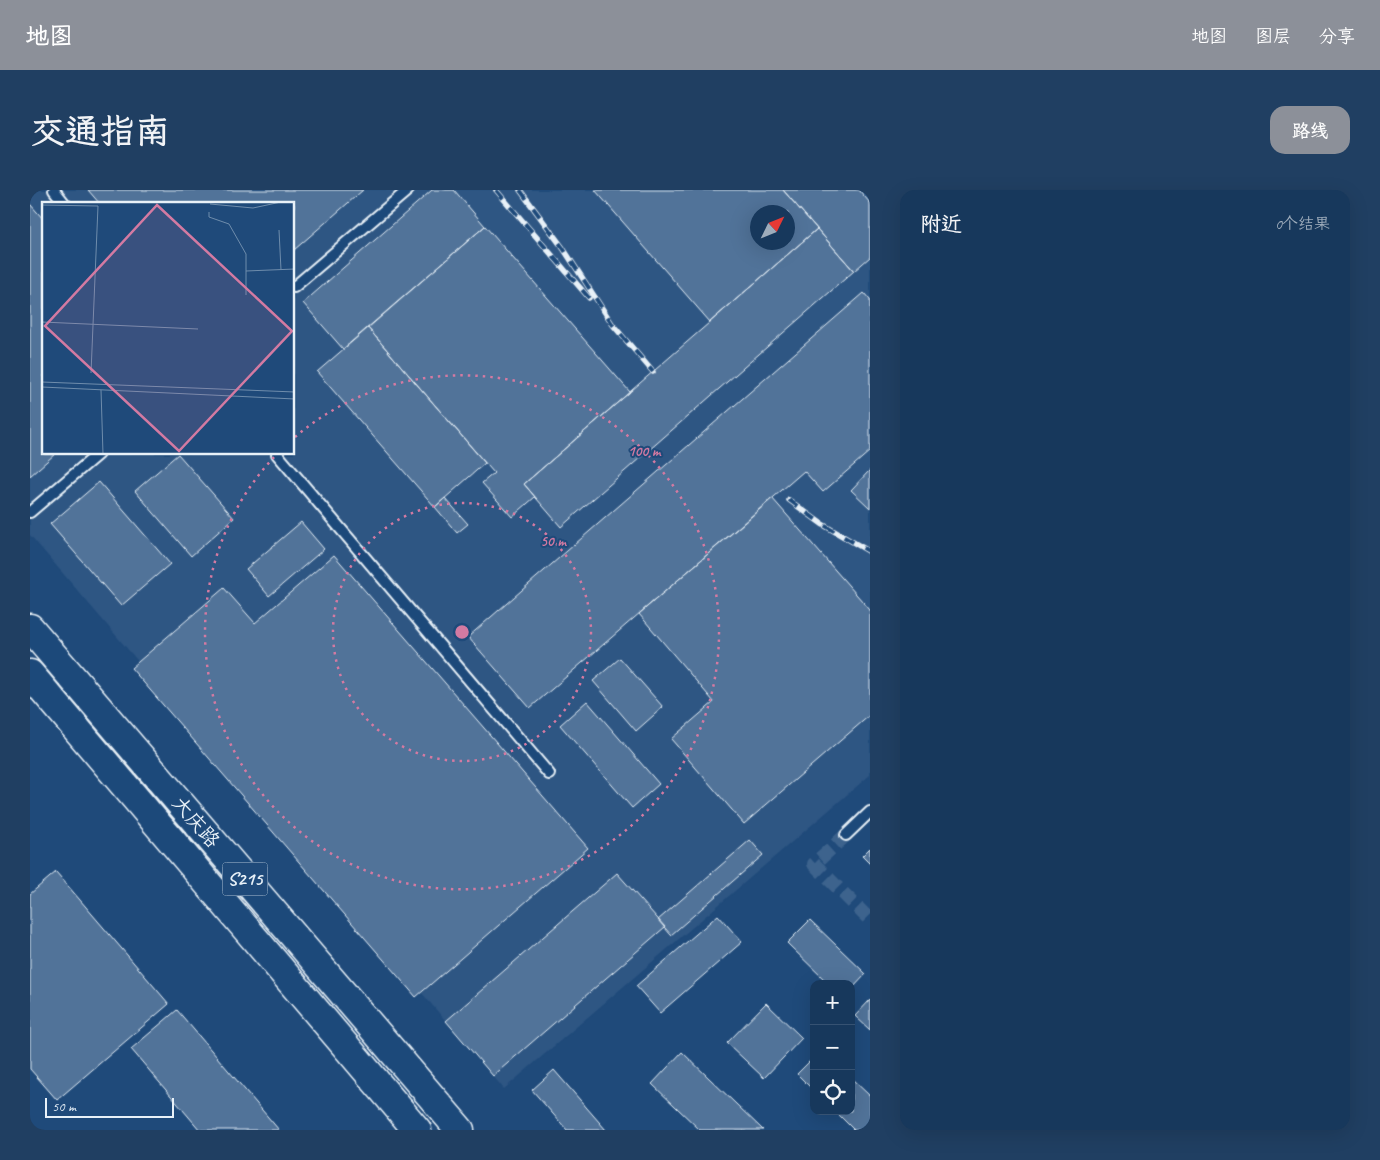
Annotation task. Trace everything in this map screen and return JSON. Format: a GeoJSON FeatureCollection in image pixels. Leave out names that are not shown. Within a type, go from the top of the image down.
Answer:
{"type":"FeatureCollection","features":[{"type":"Feature","properties":{"kind":"main road","name":"大庆路"},"geometry":{"type":"LineString","coordinates":[[30,628],[460,1130]]}},
{"type":"Feature","properties":{"kind":"main road","name":"大庆路"},"geometry":{"type":"LineString","coordinates":[[30,674],[417,1130]]}},
{"type":"Feature","properties":{"kind":"lane"},"geometry":{"type":"LineString","coordinates":[[54,190],[63,202]]}},
{"type":"Feature","properties":{"kind":"lane"},"geometry":{"type":"LineString","coordinates":[[295,286],[408,190]]}},
{"type":"Feature","properties":{"kind":"lane"},"geometry":{"type":"LineString","coordinates":[[30,512],[97,455]]}},
{"type":"Feature","properties":{"kind":"lane"},"geometry":{"type":"LineString","coordinates":[[278,455],[548,774]]}},
{"type":"Feature","properties":{"kind":"lane"},"geometry":{"type":"LineString","coordinates":[[846,836],[870,812]]}},
{"type":"Feature","properties":{"kind":"shaded area"},"geometry":{"type":"Polygon","coordinates":[[[30,190],[870,190],[870,775],[504,1089],[30,535],[30,190]]]}},
{"type":"Feature","properties":{"kind":"building"},"geometry":{"type":"Polygon","coordinates":[[[88,190],[363,190],[295,249],[295,202],[98,202],[88,190]]]}},
{"type":"Feature","properties":{"kind":"building"},"geometry":{"type":"Polygon","coordinates":[[[432,190],[454,190],[485,226],[343,349],[303,303],[432,190]]]}},
{"type":"Feature","properties":{"kind":"building"},"geometry":{"type":"Polygon","coordinates":[[[595,190],[783,190],[817,229],[795,248],[795,205],[750,205],[750,250],[793,250],[710,322],[595,190]]]}},
{"type":"Feature","properties":{"kind":"building"},"geometry":{"type":"Polygon","coordinates":[[[783,190],[859,190],[870,203],[870,257],[854,271],[783,190]]]}},
{"type":"Feature","properties":{"kind":"building"},"geometry":{"type":"Polygon","coordinates":[[[30,204],[42,218],[42,455],[54,455],[30,476],[30,204]]]}},
{"type":"Feature","properties":{"kind":"building"},"geometry":{"type":"Polygon","coordinates":[[[485,226],[630,392],[524,484],[535,497],[512,517],[482,483],[494,473],[368,328],[485,226]]]}},
{"type":"Feature","properties":{"kind":"building"},"geometry":{"type":"Polygon","coordinates":[[[817,229],[854,271],[561,527],[524,484],[817,229]]]}},
{"type":"Feature","properties":{"kind":"building"},"geometry":{"type":"Polygon","coordinates":[[[864,293],[870,300],[870,451],[823,492],[804,471],[530,708],[468,637],[864,293]]]}},
{"type":"Feature","properties":{"kind":"building"},"geometry":{"type":"Polygon","coordinates":[[[368,328],[485,463],[435,507],[317,372],[368,328]]]}},
{"type":"Feature","properties":{"kind":"building"},"geometry":{"type":"Polygon","coordinates":[[[179,455],[234,518],[191,556],[135,491],[179,455]]]}},
{"type":"Feature","properties":{"kind":"building"},"geometry":{"type":"Polygon","coordinates":[[[870,470],[870,508],[851,490],[870,470]]]}},
{"type":"Feature","properties":{"kind":"building"},"geometry":{"type":"Polygon","coordinates":[[[99,482],[170,564],[121,606],[50,524],[99,482]]]}},
{"type":"Feature","properties":{"kind":"building"},"geometry":{"type":"Polygon","coordinates":[[[445,498],[468,524],[457,533],[435,507],[445,498]]]}},
{"type":"Feature","properties":{"kind":"building"},"geometry":{"type":"Polygon","coordinates":[[[772,498],[870,610],[870,715],[744,824],[671,739],[714,702],[639,614],[772,498]]]}},
{"type":"Feature","properties":{"kind":"building"},"geometry":{"type":"Polygon","coordinates":[[[301,522],[324,549],[269,596],[246,569],[301,522]]]}},
{"type":"Feature","properties":{"kind":"building"},"geometry":{"type":"Polygon","coordinates":[[[334,555],[588,848],[416,997],[131,668],[224,588],[255,623],[334,555]]]}},
{"type":"Feature","properties":{"kind":"building"},"geometry":{"type":"Polygon","coordinates":[[[620,658],[663,707],[636,731],[593,681],[620,658]]]}},
{"type":"Feature","properties":{"kind":"building"},"geometry":{"type":"Polygon","coordinates":[[[587,701],[659,784],[632,808],[560,725],[587,701]]]}},
{"type":"Feature","properties":{"kind":"building"},"geometry":{"type":"Polygon","coordinates":[[[750,840],[763,855],[671,935],[658,920],[750,840]]]}},
{"type":"Feature","properties":{"kind":"building"},"geometry":{"type":"Polygon","coordinates":[[[870,848],[870,864],[862,856],[870,848]]]}},
{"type":"Feature","properties":{"kind":"building"},"geometry":{"type":"Polygon","coordinates":[[[56,872],[169,1004],[57,1100],[30,1069],[30,894],[56,872]]]}},
{"type":"Feature","properties":{"kind":"building"},"geometry":{"type":"Polygon","coordinates":[[[617,873],[665,927],[493,1076],[446,1021],[617,873]]]}},
{"type":"Feature","properties":{"kind":"building"},"geometry":{"type":"Polygon","coordinates":[[[718,915],[742,942],[660,1013],[636,986],[718,915]]]}},
{"type":"Feature","properties":{"kind":"building"},"geometry":{"type":"Polygon","coordinates":[[[810,920],[866,974],[855,986],[855,980],[825,980],[787,943],[810,920]]]}},
{"type":"Feature","properties":{"kind":"building"},"geometry":{"type":"Polygon","coordinates":[[[870,1000],[870,1030],[855,1016],[870,1000]]]}},
{"type":"Feature","properties":{"kind":"building"},"geometry":{"type":"Polygon","coordinates":[[[766,1003],[802,1038],[764,1078],[727,1043],[766,1003]]]}},
{"type":"Feature","properties":{"kind":"building"},"geometry":{"type":"Polygon","coordinates":[[[177,1010],[279,1130],[200,1130],[131,1049],[177,1010]]]}},
{"type":"Feature","properties":{"kind":"building"},"geometry":{"type":"Polygon","coordinates":[[[682,1052],[763,1130],[700,1130],[652,1084],[682,1052]]]}},
{"type":"Feature","properties":{"kind":"building"},"geometry":{"type":"Polygon","coordinates":[[[810,1061],[810,1087],[797,1074],[810,1061]]]}},
{"type":"Feature","properties":{"kind":"building"},"geometry":{"type":"Polygon","coordinates":[[[554,1070],[606,1130],[567,1130],[532,1090],[554,1070]]]}},
{"type":"Feature","properties":{"kind":"building"},"geometry":{"type":"Polygon","coordinates":[[[855,1082],[870,1096],[870,1130],[854,1130],[839,1115],[855,1115],[855,1082]]]}},
{"type":"Feature","properties":{"kind":"tunnel"},"geometry":{"type":"LineString","coordinates":[[846,835],[814,864],[870,920]]}},
{"type":"Feature","properties":{"kind":"railway"},"geometry":{"type":"LineString","coordinates":[[496,190],[589,298]]}},
{"type":"Feature","properties":{"kind":"railway"},"geometry":{"type":"LineString","coordinates":[[520,190],[563,248],[613,325],[653,372]]}},
{"type":"Feature","properties":{"kind":"railway"},"geometry":{"type":"LineString","coordinates":[[789,500],[822,524],[870,552]]}}]}
